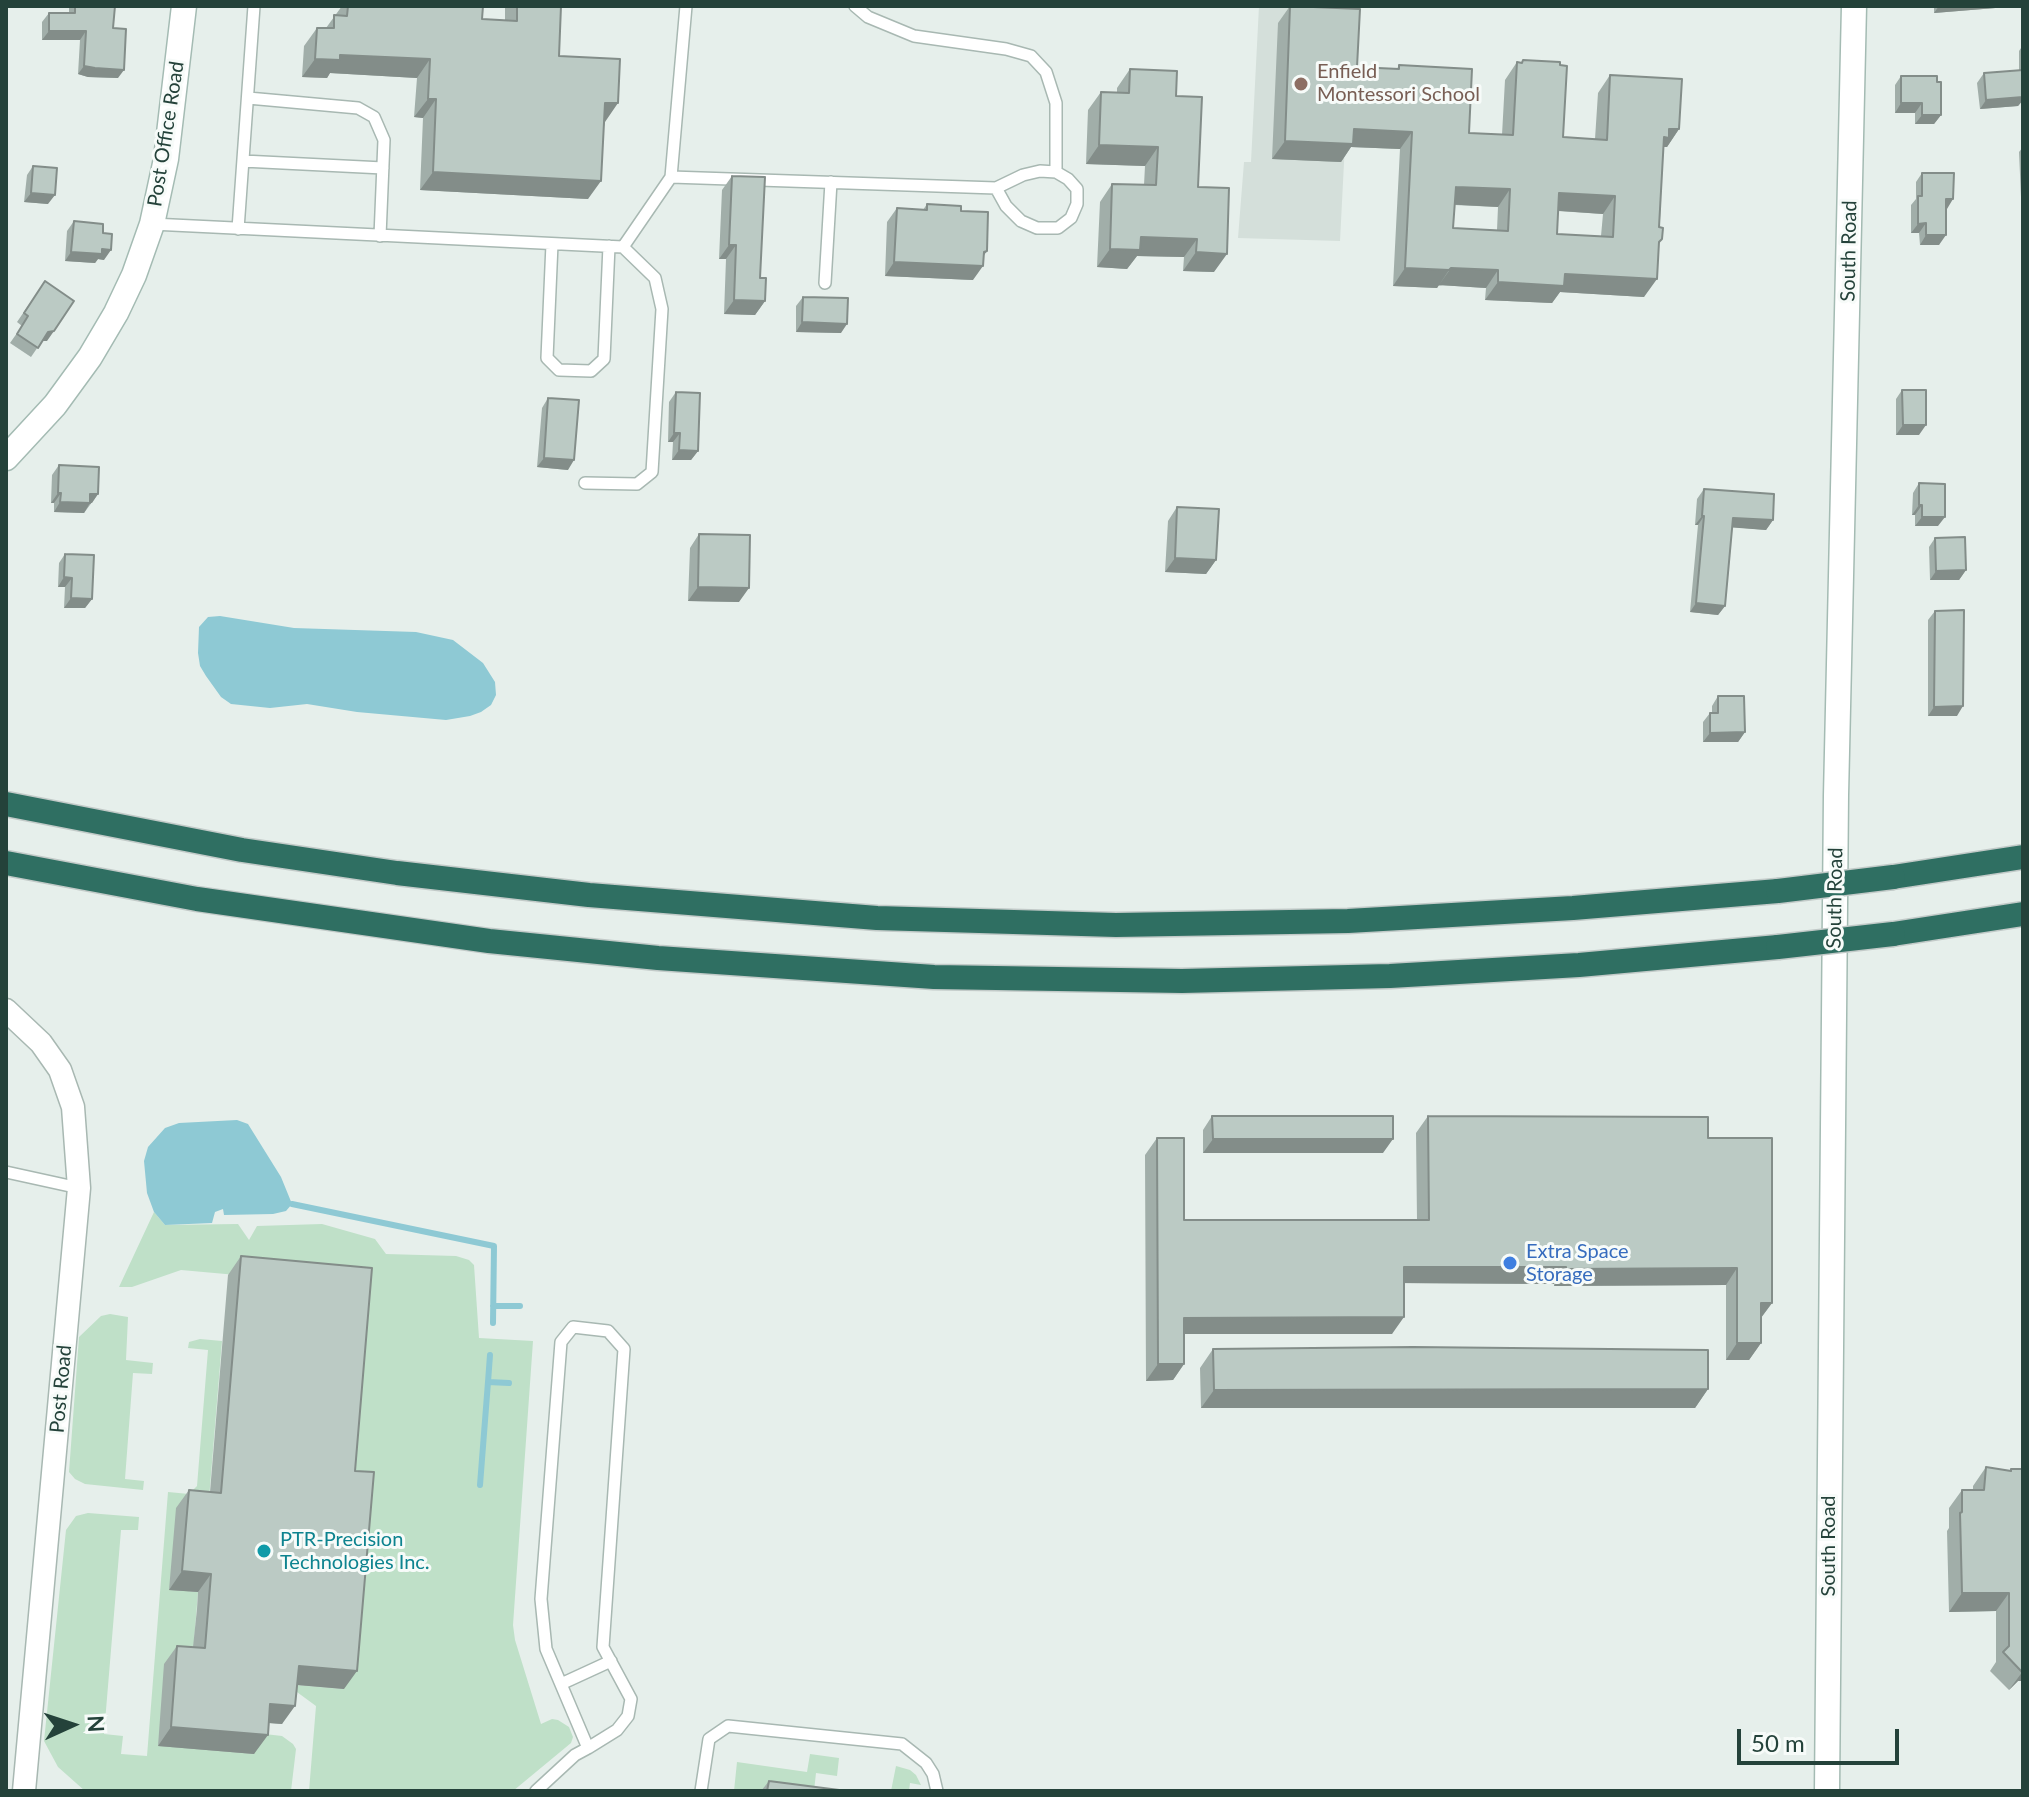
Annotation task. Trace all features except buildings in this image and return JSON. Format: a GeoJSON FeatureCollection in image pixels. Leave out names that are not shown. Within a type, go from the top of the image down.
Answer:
{"type":"FeatureCollection","features":[{"type":"Feature","properties":{"kind":"highway"},"geometry":{"type":"LineString","coordinates":[[6,804],[242,850],[397,873],[603,897],[877,918],[1102,925],[1348,921],[1573,908],[1778,891],[2023,857]]}},
{"type":"Feature","properties":{"kind":"highway"},"geometry":{"type":"LineString","coordinates":[[6,863],[213,902],[489,941],[658,958],[934,977],[1151,981],[1390,976],[1579,965],[1778,947],[1893,934],[2023,914]]}},
{"type":"Feature","properties":{"kind":"main road","name":"Post Office Road"},"geometry":{"type":"LineString","coordinates":[[6,458],[55,405],[90,357],[134,275],[152,224],[166,159],[184,6]]}},
{"type":"Feature","properties":{"kind":"main road","name":"South Road"},"geometry":{"type":"LineString","coordinates":[[1827,1791],[1836,795],[1854,6]]}},
{"type":"Feature","properties":{"kind":"street","name":"Post Road"},"geometry":{"type":"LineString","coordinates":[[6,1010],[41,1043],[60,1070],[73,1107],[79,1188],[24,1791]]}},
{"type":"Feature","properties":{"kind":"lane"},"geometry":{"type":"LineString","coordinates":[[238,229],[254,6]]}},
{"type":"Feature","properties":{"kind":"lane"},"geometry":{"type":"LineString","coordinates":[[623,247],[671,177],[686,6]]}},
{"type":"Feature","properties":{"kind":"lane"},"geometry":{"type":"LineString","coordinates":[[855,6],[868,17],[914,36],[1006,49],[1031,56],[1046,72],[1056,103],[1056,172]]}},
{"type":"Feature","properties":{"kind":"lane"},"geometry":{"type":"LineString","coordinates":[[248,98],[358,108],[374,117],[384,140],[380,236]]}},
{"type":"Feature","properties":{"kind":"lane"},"geometry":{"type":"LineString","coordinates":[[243,161],[383,168]]}},
{"type":"Feature","properties":{"kind":"lane"},"geometry":{"type":"LineString","coordinates":[[671,177],[996,188],[1023,175],[1040,171],[1056,172],[1077,189],[1077,204],[1071,218],[1058,228],[1037,228],[1021,221],[1006,206],[996,188]]}},
{"type":"Feature","properties":{"kind":"lane"},"geometry":{"type":"LineString","coordinates":[[825,283],[831,182]]}},
{"type":"Feature","properties":{"kind":"lane"},"geometry":{"type":"LineString","coordinates":[[152,224],[623,247],[655,278],[662,309],[652,472],[637,484],[585,483]]}},
{"type":"Feature","properties":{"kind":"lane"},"geometry":{"type":"LineString","coordinates":[[552,244],[547,358],[559,370],[591,371],[604,359],[609,246]]}},
{"type":"Feature","properties":{"kind":"lane"},"geometry":{"type":"LineString","coordinates":[[6,1172],[79,1188]]}},
{"type":"Feature","properties":{"kind":"lane"},"geometry":{"type":"LineString","coordinates":[[536,1791],[575,1755],[588,1748],[617,1730],[628,1716],[631,1699],[603,1647],[624,1349],[608,1331],[573,1327],[561,1342],[541,1599],[546,1649],[588,1748]]}},
{"type":"Feature","properties":{"kind":"lane"},"geometry":{"type":"LineString","coordinates":[[561,1684],[611,1661]]}},
{"type":"Feature","properties":{"kind":"lane"},"geometry":{"type":"LineString","coordinates":[[701,1791],[709,1739],[728,1726],[902,1744],[926,1763],[933,1774],[937,1791]]}},
{"type":"Feature","properties":{"kind":"shaded area","name":"Enfield Montessori School"},"geometry":{"type":"Polygon","coordinates":[[[1259,6],[1352,6],[1340,241],[1238,238],[1244,162],[1251,162],[1259,6]]]}},
{"type":"Feature","properties":{"kind":"green space"},"geometry":{"type":"Polygon","coordinates":[[[154,1212],[165,1225],[238,1224],[249,1240],[257,1226],[322,1224],[375,1239],[386,1254],[456,1256],[469,1260],[474,1265],[479,1338],[533,1341],[513,1625],[541,1724],[558,1720],[569,1727],[573,1737],[571,1743],[513,1791],[309,1791],[316,1706],[286,1684],[344,1689],[342,1489],[359,1286],[181,1270],[132,1287],[119,1287],[154,1212]]]}},
{"type":"Feature","properties":{"kind":"green space"},"geometry":{"type":"Polygon","coordinates":[[[101,1316],[128,1317],[126,1360],[153,1363],[152,1374],[133,1373],[125,1479],[144,1481],[143,1490],[85,1484],[69,1472],[79,1337],[101,1316]]]}},
{"type":"Feature","properties":{"kind":"green space"},"geometry":{"type":"Polygon","coordinates":[[[200,1339],[222,1341],[208,1511],[169,1589],[198,1592],[192,1667],[256,1733],[282,1736],[293,1744],[296,1749],[291,1791],[85,1791],[58,1767],[44,1741],[66,1530],[76,1516],[88,1513],[139,1517],[138,1530],[121,1530],[104,1734],[123,1736],[121,1754],[147,1756],[168,1492],[189,1494],[197,1486],[208,1350],[188,1348],[189,1342],[200,1339]]]}},
{"type":"Feature","properties":{"kind":"green space"},"geometry":{"type":"Polygon","coordinates":[[[810,1754],[839,1758],[837,1776],[816,1773],[814,1791],[734,1791],[737,1762],[807,1772],[810,1754]]]}},
{"type":"Feature","properties":{"kind":"green space"},"geometry":{"type":"Polygon","coordinates":[[[896,1766],[910,1770],[921,1785],[910,1783],[909,1791],[891,1791],[896,1766]]]}},
{"type":"Feature","properties":{"kind":"water"},"geometry":{"type":"Polygon","coordinates":[[[220,616],[294,628],[416,632],[453,640],[483,663],[495,682],[496,695],[491,705],[481,712],[446,720],[307,704],[270,708],[231,704],[221,697],[206,676],[198,653],[199,627],[208,617],[220,616]]]}},
{"type":"Feature","properties":{"kind":"water"},"geometry":{"type":"Polygon","coordinates":[[[237,1120],[248,1124],[281,1177],[292,1204],[286,1211],[273,1214],[224,1215],[223,1209],[215,1212],[212,1223],[165,1225],[154,1212],[147,1193],[144,1161],[148,1147],[165,1128],[179,1123],[237,1120]]]}},
{"type":"Feature","properties":{"kind":"waterway"},"geometry":{"type":"LineString","coordinates":[[292,1204],[494,1246],[493,1323]]}},
{"type":"Feature","properties":{"kind":"waterway"},"geometry":{"type":"LineString","coordinates":[[493,1306],[520,1306]]}},
{"type":"Feature","properties":{"kind":"waterway"},"geometry":{"type":"LineString","coordinates":[[490,1355],[488,1382],[509,1383]]}},
{"type":"Feature","properties":{"kind":"waterway"},"geometry":{"type":"LineString","coordinates":[[480,1485],[488,1382]]}},
{"type":"Feature","properties":{"kind":"place","name":"Enfield Montessori School"},"geometry":{"type":"Point","coordinates":[1301,84]}},
{"type":"Feature","properties":{"kind":"place","name":"Extra Space Storage"},"geometry":{"type":"Point","coordinates":[1510,1263]}},
{"type":"Feature","properties":{"kind":"place","name":"PTR-Precision Technologies Inc."},"geometry":{"type":"Point","coordinates":[264,1551]}}]}
